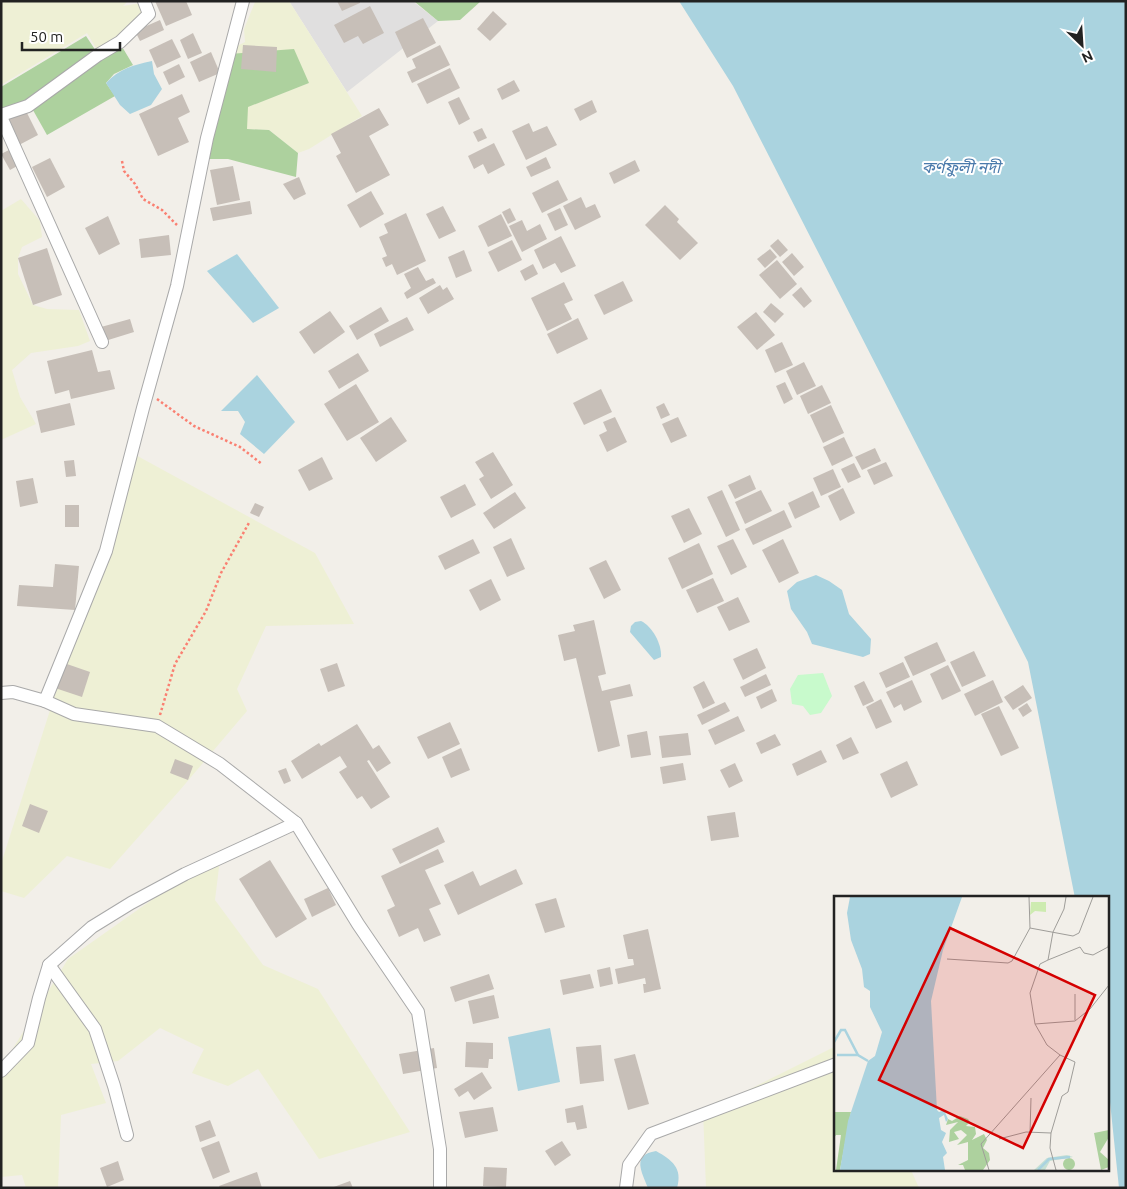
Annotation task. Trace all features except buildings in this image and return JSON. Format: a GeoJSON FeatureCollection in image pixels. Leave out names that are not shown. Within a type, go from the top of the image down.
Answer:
{"type":"FeatureCollection","features":[{"type":"Feature","properties":{"kind":"street"},"geometry":{"type":"LineString","coordinates":[[102,342],[1,116],[28,106],[98,55],[120,42],[149,14],[144,1]]}},
{"type":"Feature","properties":{"kind":"street"},"geometry":{"type":"LineString","coordinates":[[45,701],[106,551],[177,286],[207,138],[243,1]]}},
{"type":"Feature","properties":{"kind":"street"},"geometry":{"type":"LineString","coordinates":[[1,693],[13,692],[45,701],[74,714],[157,726],[220,764],[296,823],[358,924],[418,1012],[440,1149],[440,1188]]}},
{"type":"Feature","properties":{"kind":"street"},"geometry":{"type":"LineString","coordinates":[[1,1071],[28,1043],[49,965],[92,926],[130,903],[185,874],[296,823]]}},
{"type":"Feature","properties":{"kind":"street"},"geometry":{"type":"LineString","coordinates":[[49,965],[95,1029],[114,1086],[127,1135]]}},
{"type":"Feature","properties":{"kind":"street"},"geometry":{"type":"LineString","coordinates":[[626,1188],[629,1165],[651,1134],[834,1065]]}},
{"type":"Feature","properties":{"kind":"path"},"geometry":{"type":"LineString","coordinates":[[122,161],[124,171],[135,184],[143,199],[162,210],[188,235]]}},
{"type":"Feature","properties":{"kind":"path"},"geometry":{"type":"LineString","coordinates":[[147,393],[194,426],[240,447],[262,464]]}},
{"type":"Feature","properties":{"kind":"path"},"geometry":{"type":"LineString","coordinates":[[157,726],[175,664],[206,611],[221,572],[250,521]]}},
{"type":"Feature","properties":{"kind":"shaded area"},"geometry":{"type":"Polygon","coordinates":[[[289,1],[416,1],[415,3],[438,21],[347,92],[289,1]]]}},
{"type":"Feature","properties":{"kind":"green space"},"geometry":{"type":"Polygon","coordinates":[[[1,1],[128,1],[123,6],[141,3],[147,14],[99,53],[87,33],[1,85],[1,1]]]}},
{"type":"Feature","properties":{"kind":"green space"},"geometry":{"type":"Polygon","coordinates":[[[289,1],[362,116],[309,149],[298,153],[269,130],[247,129],[247,107],[309,83],[229,54],[229,50],[245,42],[244,29],[255,2],[289,1]]]}},
{"type":"Feature","properties":{"kind":"green space"},"geometry":{"type":"Polygon","coordinates":[[[416,1],[481,1],[460,20],[438,21],[416,1]]]}},
{"type":"Feature","properties":{"kind":"green space"},"geometry":{"type":"Polygon","coordinates":[[[86,36],[100,57],[121,45],[133,65],[114,74],[106,83],[115,96],[47,135],[29,103],[1,117],[1,87],[86,36]]]}},
{"type":"Feature","properties":{"kind":"green space"},"geometry":{"type":"Polygon","coordinates":[[[294,49],[309,83],[248,107],[247,129],[269,130],[298,153],[296,177],[228,159],[203,159],[229,54],[294,49]]]}},
{"type":"Feature","properties":{"kind":"green space"},"geometry":{"type":"Polygon","coordinates":[[[21,199],[40,221],[42,237],[22,247],[18,258],[18,274],[33,305],[47,309],[79,310],[90,341],[78,346],[31,353],[12,370],[20,397],[36,424],[1,440],[1,211],[21,199]]]}},
{"type":"Feature","properties":{"kind":"green space"},"geometry":{"type":"Polygon","coordinates":[[[132,453],[315,553],[354,624],[266,626],[237,689],[247,711],[110,869],[67,856],[24,898],[1,891],[1,864],[132,453]]]}},
{"type":"Feature","properties":{"kind":"green space"},"geometry":{"type":"Polygon","coordinates":[[[823,673],[832,696],[821,713],[810,715],[803,706],[792,704],[790,689],[798,675],[823,673]]]}},
{"type":"Feature","properties":{"kind":"green space"},"geometry":{"type":"Polygon","coordinates":[[[221,851],[215,900],[263,965],[318,989],[410,1132],[319,1159],[258,1069],[228,1086],[192,1073],[204,1049],[160,1028],[118,1061],[91,1064],[106,1103],[61,1115],[58,1188],[26,1188],[22,1175],[1,1177],[1,1068],[68,959],[221,851]]]}},
{"type":"Feature","properties":{"kind":"green space"},"geometry":{"type":"Polygon","coordinates":[[[834,1047],[834,1172],[912,1172],[919,1188],[706,1188],[703,1110],[718,1101],[738,1095],[834,1047]]]}},
{"type":"Feature","properties":{"kind":"water","name":"কর্ণফুলী নদী"},"geometry":{"type":"Polygon","coordinates":[[[679,1],[1126,1],[1126,1188],[1119,1188],[1110,1102],[1110,896],[1075,896],[1028,662],[733,86],[679,1]]]}},
{"type":"Feature","properties":{"kind":"water"},"geometry":{"type":"Polygon","coordinates":[[[152,61],[154,74],[162,89],[151,105],[130,114],[120,105],[106,83],[116,74],[127,68],[152,61]]]}},
{"type":"Feature","properties":{"kind":"water"},"geometry":{"type":"Polygon","coordinates":[[[237,254],[279,308],[253,323],[207,271],[237,254]]]}},
{"type":"Feature","properties":{"kind":"water"},"geometry":{"type":"Polygon","coordinates":[[[257,375],[295,422],[264,454],[240,434],[245,422],[238,411],[221,411],[257,375]]]}},
{"type":"Feature","properties":{"kind":"water"},"geometry":{"type":"Polygon","coordinates":[[[816,575],[842,590],[849,614],[871,639],[870,654],[863,657],[812,644],[807,632],[791,609],[787,591],[797,582],[816,575]]]}},
{"type":"Feature","properties":{"kind":"water"},"geometry":{"type":"Polygon","coordinates":[[[641,621],[656,636],[661,657],[654,660],[630,632],[631,626],[635,622],[641,621]]]}},
{"type":"Feature","properties":{"kind":"water"},"geometry":{"type":"Polygon","coordinates":[[[550,1028],[560,1082],[518,1091],[508,1037],[550,1028]]]}},
{"type":"Feature","properties":{"kind":"water"},"geometry":{"type":"Polygon","coordinates":[[[656,1151],[675,1165],[678,1175],[677,1188],[648,1188],[641,1170],[641,1160],[648,1153],[656,1151]]]}}]}
